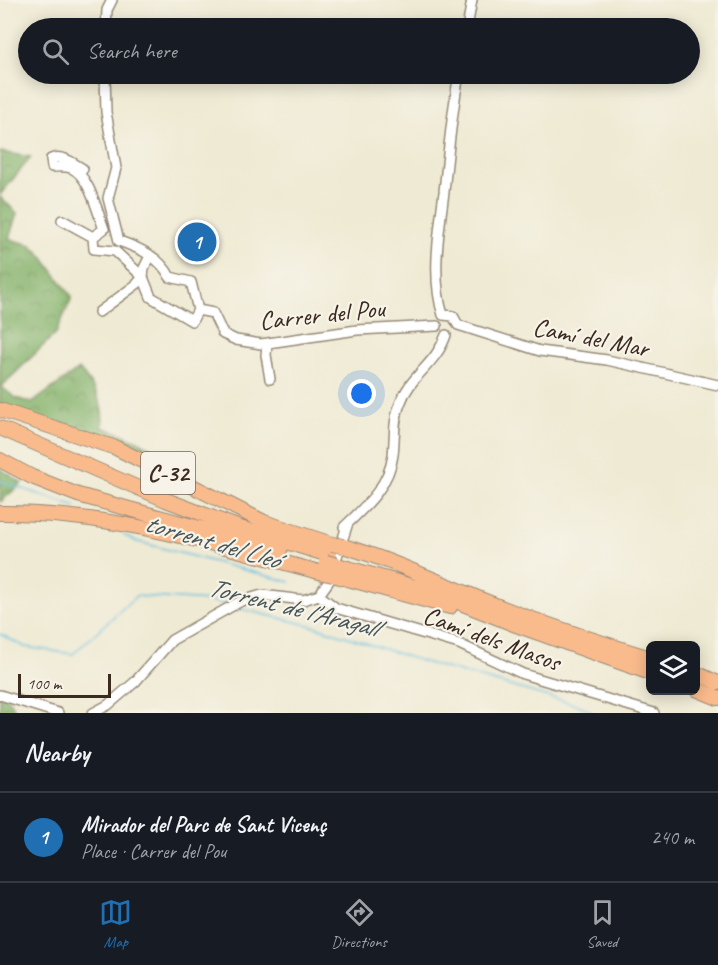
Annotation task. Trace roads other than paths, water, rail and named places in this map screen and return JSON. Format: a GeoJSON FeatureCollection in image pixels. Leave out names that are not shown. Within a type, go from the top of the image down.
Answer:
{"type":"FeatureCollection","features":[{"type":"Feature","properties":{"kind":"highway","name":"C-32"},"geometry":{"type":"LineString","coordinates":[[0,410],[116,448],[264,522],[333,560]]}},
{"type":"Feature","properties":{"kind":"highway","name":"C-32"},"geometry":{"type":"LineString","coordinates":[[0,428],[166,500],[240,528],[433,592],[516,625],[646,671]]}},
{"type":"Feature","properties":{"kind":"highway","name":"C-32"},"geometry":{"type":"LineString","coordinates":[[0,460],[46,483],[96,501],[333,560],[417,578],[432,578],[527,618],[646,656]]}},
{"type":"Feature","properties":{"kind":"highway","name":"C-32"},"geometry":{"type":"LineString","coordinates":[[0,513],[62,515],[333,560]]}},
{"type":"Feature","properties":{"kind":"highway"},"geometry":{"type":"LineString","coordinates":[[700,676],[718,683]]}},
{"type":"Feature","properties":{"kind":"highway"},"geometry":{"type":"LineString","coordinates":[[700,691],[718,698]]}},
{"type":"Feature","properties":{"kind":"street"},"geometry":{"type":"LineString","coordinates":[[107,18],[107,10],[112,0]]}},
{"type":"Feature","properties":{"kind":"street"},"geometry":{"type":"LineString","coordinates":[[468,18],[471,0]]}},
{"type":"Feature","properties":{"kind":"street"},"geometry":{"type":"LineString","coordinates":[[105,84],[106,112],[116,168],[108,198],[119,241],[115,251]]}},
{"type":"Feature","properties":{"kind":"street"},"geometry":{"type":"LineString","coordinates":[[443,315],[437,288],[441,221],[452,112],[457,84]]}},
{"type":"Feature","properties":{"kind":"street"},"geometry":{"type":"LineString","coordinates":[[83,169],[66,159],[56,157],[51,159],[52,166],[69,167],[78,171],[89,187],[104,229],[93,237]]}},
{"type":"Feature","properties":{"kind":"street"},"geometry":{"type":"LineString","coordinates":[[62,220],[93,237]]}},
{"type":"Feature","properties":{"kind":"street"},"geometry":{"type":"LineString","coordinates":[[93,237],[94,249],[115,251],[143,277]]}},
{"type":"Feature","properties":{"kind":"street"},"geometry":{"type":"LineString","coordinates":[[119,241],[140,248],[150,256],[165,268],[170,277],[191,282],[198,310],[192,321],[150,297],[143,277],[144,268],[150,256]]}},
{"type":"Feature","properties":{"kind":"street"},"geometry":{"type":"LineString","coordinates":[[99,312],[143,277]]}},
{"type":"Feature","properties":{"kind":"street","name":"Carrer del Pou"},"geometry":{"type":"LineString","coordinates":[[198,310],[213,314],[223,334],[236,340],[267,345],[335,333],[437,326]]}},
{"type":"Feature","properties":{"kind":"street"},"geometry":{"type":"LineString","coordinates":[[93,713],[108,705],[135,682],[172,640],[242,601],[262,595],[303,600],[320,594],[336,538],[372,499],[387,477],[392,461],[399,404],[416,378],[439,353],[446,335],[455,331],[458,325],[453,316],[443,315],[438,319],[437,326],[440,332],[446,335]]}},
{"type":"Feature","properties":{"kind":"street","name":"Camí del Mar"},"geometry":{"type":"LineString","coordinates":[[458,325],[540,351],[608,360],[718,385]]}},
{"type":"Feature","properties":{"kind":"street"},"geometry":{"type":"LineString","coordinates":[[267,345],[266,355],[270,379]]}},
{"type":"Feature","properties":{"kind":"street","name":"Camí dels Masos"},"geometry":{"type":"LineString","coordinates":[[320,594],[336,608],[459,644],[523,674],[654,713]]}},
{"type":"Feature","properties":{"kind":"street"},"geometry":{"type":"LineString","coordinates":[[0,695],[58,713]]}},
{"type":"Feature","properties":{"kind":"waterway","name":"torrent del Lleó"},"geometry":{"type":"LineString","coordinates":[[0,481],[76,507]]}},
{"type":"Feature","properties":{"kind":"waterway","name":"torrent del Lleó"},"geometry":{"type":"LineString","coordinates":[[124,535],[135,541],[290,582]]}},
{"type":"Feature","properties":{"kind":"waterway","name":"Torrent de l'Aragall"},"geometry":{"type":"LineString","coordinates":[[0,634],[25,647],[73,654],[136,596],[208,601],[227,605]]}},
{"type":"Feature","properties":{"kind":"waterway","name":"Torrent de l'Aragall"},"geometry":{"type":"LineString","coordinates":[[237,608],[317,627],[424,662],[581,706],[593,713]]}},
{"type":"Feature","properties":{"kind":"place","name":"Mirador del Parc de Sant Vicenç"},"geometry":{"type":"Point","coordinates":[197,242]}}]}
